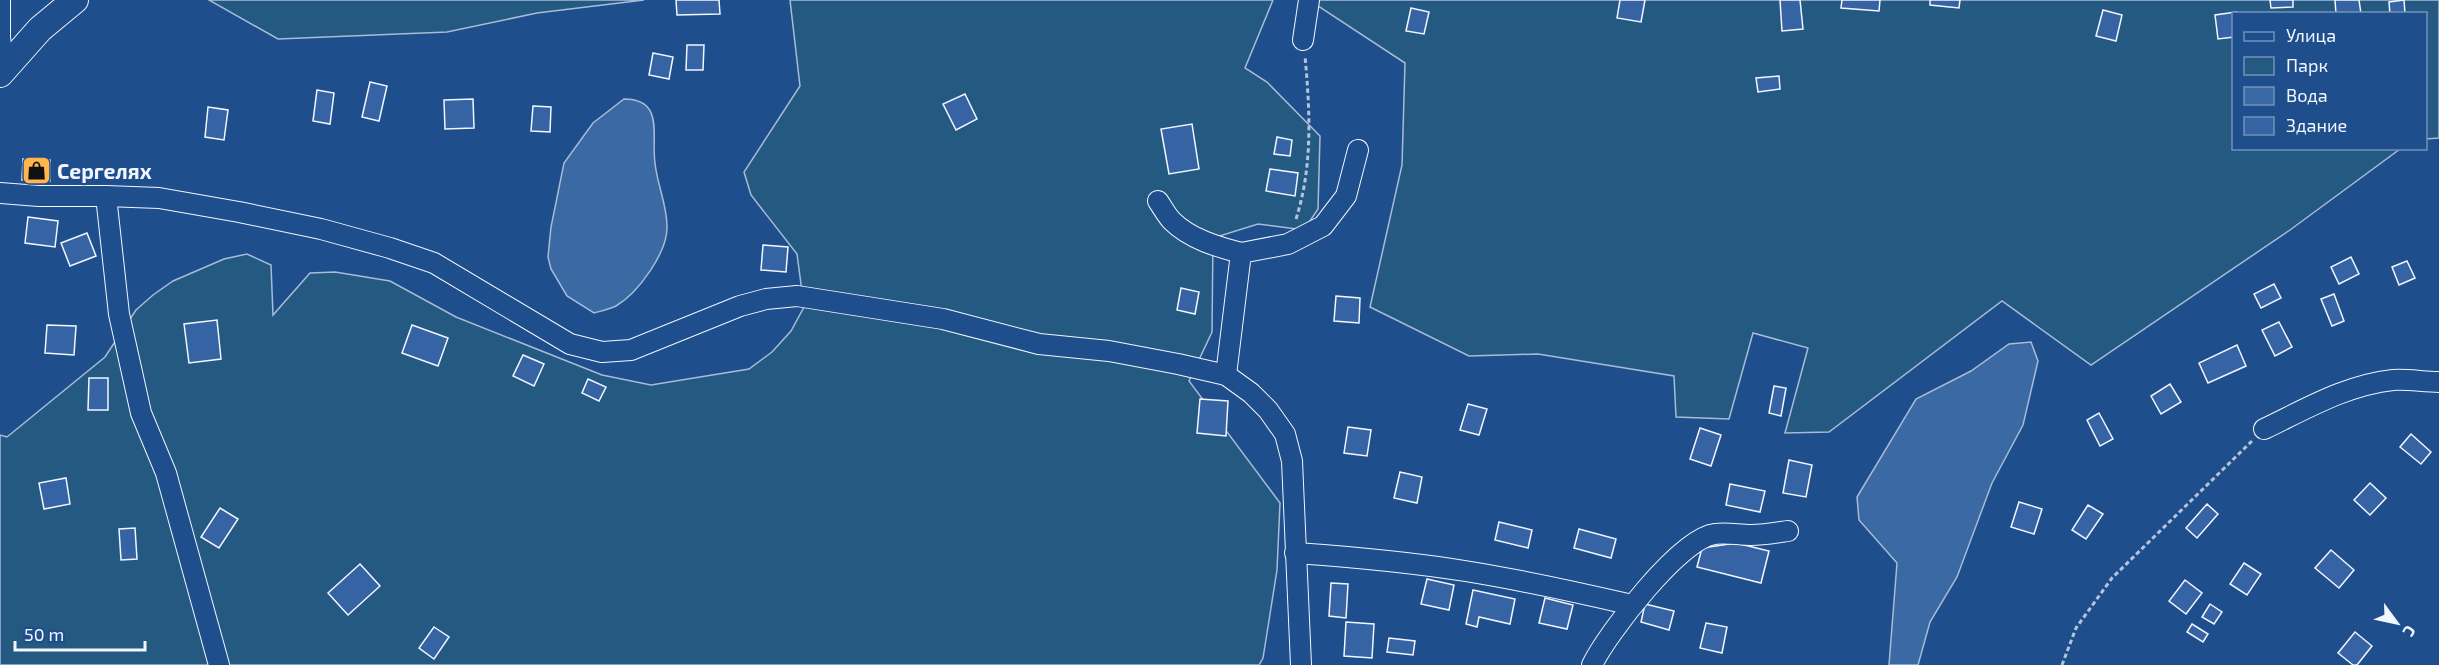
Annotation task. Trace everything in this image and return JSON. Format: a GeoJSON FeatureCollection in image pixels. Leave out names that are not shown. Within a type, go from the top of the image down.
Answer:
{"type":"FeatureCollection","features":[{"type":"Feature","properties":{"kind":"main road"},"geometry":{"type":"LineString","coordinates":[[2,72],[40,29],[75,0]]}},
{"type":"Feature","properties":{"kind":"street"},"geometry":{"type":"LineString","coordinates":[[0,0],[2,72]]}},
{"type":"Feature","properties":{"kind":"street"},"geometry":{"type":"LineString","coordinates":[[1303,40],[1309,0]]}},
{"type":"Feature","properties":{"kind":"street"},"geometry":{"type":"LineString","coordinates":[[1158,201],[1172,221],[1213,246],[1241,253],[1288,244],[1323,226],[1346,196],[1358,150]]}},
{"type":"Feature","properties":{"kind":"street"},"geometry":{"type":"LineString","coordinates":[[0,193],[159,198],[321,229],[390,248],[434,264],[570,344],[602,352],[631,350],[740,306],[766,299],[797,296],[943,320],[1039,344],[1109,351],[1226,375],[1251,393],[1268,410],[1285,434],[1292,461],[1301,665]]}},
{"type":"Feature","properties":{"kind":"street"},"geometry":{"type":"LineString","coordinates":[[106,196],[119,314],[141,413],[166,473],[219,665]]}},
{"type":"Feature","properties":{"kind":"street"},"geometry":{"type":"LineString","coordinates":[[1226,375],[1241,253]]}},
{"type":"Feature","properties":{"kind":"street"},"geometry":{"type":"LineString","coordinates":[[2264,429],[2335,394],[2367,384],[2396,380],[2439,382]]}},
{"type":"Feature","properties":{"kind":"street"},"geometry":{"type":"LineString","coordinates":[[1592,665],[1608,636],[1632,605],[1689,547],[1704,537],[1714,534],[1760,535],[1788,531]]}},
{"type":"Feature","properties":{"kind":"street"},"geometry":{"type":"LineString","coordinates":[[1295,552],[1465,571],[1548,586],[1632,605]]}},
{"type":"Feature","properties":{"kind":"path"},"geometry":{"type":"LineString","coordinates":[[1288,244],[1302,199],[1309,141],[1308,93],[1303,40]]}},
{"type":"Feature","properties":{"kind":"path"},"geometry":{"type":"LineString","coordinates":[[2062,665],[2076,628],[2112,578],[2264,429]]}},
{"type":"Feature","properties":{"kind":"green space"},"geometry":{"type":"Polygon","coordinates":[[[209,0],[644,0],[537,13],[447,32],[278,39],[209,0]]]}},
{"type":"Feature","properties":{"kind":"green space"},"geometry":{"type":"Polygon","coordinates":[[[790,0],[1273,0],[1245,68],[1267,82],[1320,136],[1318,209],[1304,230],[1258,224],[1213,238],[1212,332],[1189,381],[1280,503],[1277,570],[1263,658],[1259,665],[0,665],[0,435],[7,437],[105,357],[136,310],[153,295],[173,281],[224,259],[247,254],[271,265],[273,315],[310,273],[335,272],[390,281],[456,317],[602,375],[651,385],[749,369],[772,352],[791,331],[804,307],[797,254],[751,195],[744,172],[800,86],[790,0]]]}},
{"type":"Feature","properties":{"kind":"green space"},"geometry":{"type":"Polygon","coordinates":[[[1309,0],[2439,0],[2439,138],[2427,139],[2427,12],[2232,12],[2232,150],[2399,150],[2290,230],[2091,365],[2002,301],[1829,432],[1785,433],[1808,348],[1753,333],[1729,419],[1676,417],[1674,376],[1538,354],[1469,356],[1370,307],[1402,165],[1405,63],[1309,0]]]}},
{"type":"Feature","properties":{"kind":"water"},"geometry":{"type":"Polygon","coordinates":[[[624,99],[646,105],[651,112],[656,171],[667,218],[666,236],[663,248],[650,271],[633,292],[616,306],[594,313],[567,296],[551,269],[548,257],[551,227],[564,163],[593,123],[624,99]]]}},
{"type":"Feature","properties":{"kind":"water"},"geometry":{"type":"Polygon","coordinates":[[[2031,342],[2038,361],[2023,425],[1992,483],[1957,577],[1930,622],[1918,665],[1889,665],[1897,563],[1859,520],[1857,497],[1916,399],[1971,371],[2009,344],[2031,342]]]}},
{"type":"Feature","properties":{"kind":"building"},"geometry":{"type":"Polygon","coordinates":[[[676,0],[719,0],[720,14],[677,15],[676,0]]]}},
{"type":"Feature","properties":{"kind":"building"},"geometry":{"type":"Polygon","coordinates":[[[1620,0],[1645,0],[1641,22],[1617,18],[1620,0]]]}},
{"type":"Feature","properties":{"kind":"building"},"geometry":{"type":"Polygon","coordinates":[[[1780,0],[1800,0],[1803,29],[1782,31],[1780,0]]]}},
{"type":"Feature","properties":{"kind":"building"},"geometry":{"type":"Polygon","coordinates":[[[1842,0],[1880,0],[1879,11],[1841,8],[1842,0]]]}},
{"type":"Feature","properties":{"kind":"building"},"geometry":{"type":"Polygon","coordinates":[[[1930,0],[1960,0],[1959,8],[1930,5],[1930,0]]]}},
{"type":"Feature","properties":{"kind":"building"},"geometry":{"type":"Polygon","coordinates":[[[2270,0],[2293,0],[2293,7],[2271,8],[2270,0]]]}},
{"type":"Feature","properties":{"kind":"building"},"geometry":{"type":"Polygon","coordinates":[[[2335,0],[2359,0],[2361,12],[2336,12],[2335,0]]]}},
{"type":"Feature","properties":{"kind":"building"},"geometry":{"type":"Polygon","coordinates":[[[2404,0],[2405,12],[2390,12],[2389,2],[2404,0]]]}},
{"type":"Feature","properties":{"kind":"building"},"geometry":{"type":"Polygon","coordinates":[[[1411,8],[1429,12],[1424,34],[1406,31],[1411,8]]]}},
{"type":"Feature","properties":{"kind":"building"},"geometry":{"type":"Polygon","coordinates":[[[2103,10],[2122,15],[2116,41],[2096,36],[2103,10]]]}},
{"type":"Feature","properties":{"kind":"building"},"geometry":{"type":"Polygon","coordinates":[[[2232,13],[2232,37],[2218,39],[2215,15],[2232,13]]]}},
{"type":"Feature","properties":{"kind":"building"},"geometry":{"type":"Polygon","coordinates":[[[687,45],[704,45],[703,70],[686,70],[687,45]]]}},
{"type":"Feature","properties":{"kind":"building"},"geometry":{"type":"Polygon","coordinates":[[[653,53],[673,57],[669,79],[649,75],[653,53]]]}},
{"type":"Feature","properties":{"kind":"building"},"geometry":{"type":"Polygon","coordinates":[[[1779,76],[1780,89],[1758,92],[1756,78],[1779,76]]]}},
{"type":"Feature","properties":{"kind":"building"},"geometry":{"type":"Polygon","coordinates":[[[370,82],[387,86],[379,121],[362,117],[370,82]]]}},
{"type":"Feature","properties":{"kind":"building"},"geometry":{"type":"Polygon","coordinates":[[[317,90],[334,93],[330,124],[313,121],[317,90]]]}},
{"type":"Feature","properties":{"kind":"building"},"geometry":{"type":"Polygon","coordinates":[[[965,94],[977,119],[956,130],[943,104],[965,94]]]}},
{"type":"Feature","properties":{"kind":"building"},"geometry":{"type":"Polygon","coordinates":[[[473,99],[474,128],[445,129],[444,100],[473,99]]]}},
{"type":"Feature","properties":{"kind":"building"},"geometry":{"type":"Polygon","coordinates":[[[533,106],[551,107],[550,132],[531,131],[533,106]]]}},
{"type":"Feature","properties":{"kind":"building"},"geometry":{"type":"Polygon","coordinates":[[[208,107],[228,110],[224,140],[205,137],[208,107]]]}},
{"type":"Feature","properties":{"kind":"building"},"geometry":{"type":"Polygon","coordinates":[[[1192,124],[1199,169],[1169,174],[1161,129],[1192,124]]]}},
{"type":"Feature","properties":{"kind":"building"},"geometry":{"type":"Polygon","coordinates":[[[1277,137],[1292,140],[1290,156],[1274,154],[1277,137]]]}},
{"type":"Feature","properties":{"kind":"building","name":"Сергелях"},"geometry":{"type":"Polygon","coordinates":[[[23,159],[50,160],[50,181],[22,180],[23,159]]]}},
{"type":"Feature","properties":{"kind":"building"},"geometry":{"type":"Polygon","coordinates":[[[1270,169],[1298,173],[1295,196],[1266,191],[1270,169]]]}},
{"type":"Feature","properties":{"kind":"building"},"geometry":{"type":"Polygon","coordinates":[[[28,217],[58,221],[55,247],[25,243],[28,217]]]}},
{"type":"Feature","properties":{"kind":"building"},"geometry":{"type":"Polygon","coordinates":[[[87,233],[96,256],[70,266],[61,243],[87,233]]]}},
{"type":"Feature","properties":{"kind":"building"},"geometry":{"type":"Polygon","coordinates":[[[763,245],[788,247],[786,272],[761,270],[763,245]]]}},
{"type":"Feature","properties":{"kind":"building"},"geometry":{"type":"Polygon","coordinates":[[[2351,257],[2359,274],[2339,284],[2331,267],[2351,257]]]}},
{"type":"Feature","properties":{"kind":"building"},"geometry":{"type":"Polygon","coordinates":[[[2407,261],[2415,278],[2399,285],[2392,267],[2407,261]]]}},
{"type":"Feature","properties":{"kind":"building"},"geometry":{"type":"Polygon","coordinates":[[[2274,284],[2281,298],[2261,308],[2254,294],[2274,284]]]}},
{"type":"Feature","properties":{"kind":"building"},"geometry":{"type":"Polygon","coordinates":[[[1181,288],[1199,292],[1195,314],[1177,310],[1181,288]]]}},
{"type":"Feature","properties":{"kind":"building"},"geometry":{"type":"Polygon","coordinates":[[[2334,294],[2344,321],[2332,326],[2321,299],[2334,294]]]}},
{"type":"Feature","properties":{"kind":"building"},"geometry":{"type":"Polygon","coordinates":[[[1336,296],[1360,298],[1359,323],[1334,321],[1336,296]]]}},
{"type":"Feature","properties":{"kind":"building"},"geometry":{"type":"Polygon","coordinates":[[[217,320],[221,359],[189,363],[184,324],[217,320]]]}},
{"type":"Feature","properties":{"kind":"building"},"geometry":{"type":"Polygon","coordinates":[[[2279,322],[2292,347],[2275,356],[2262,330],[2279,322]]]}},
{"type":"Feature","properties":{"kind":"building"},"geometry":{"type":"Polygon","coordinates":[[[47,325],[76,326],[74,355],[45,353],[47,325]]]}},
{"type":"Feature","properties":{"kind":"building"},"geometry":{"type":"Polygon","coordinates":[[[412,325],[448,338],[438,366],[402,353],[412,325]]]}},
{"type":"Feature","properties":{"kind":"building"},"geometry":{"type":"Polygon","coordinates":[[[2237,345],[2246,366],[2208,383],[2199,363],[2237,345]]]}},
{"type":"Feature","properties":{"kind":"building"},"geometry":{"type":"Polygon","coordinates":[[[523,355],[544,364],[534,386],[513,376],[523,355]]]}},
{"type":"Feature","properties":{"kind":"building"},"geometry":{"type":"Polygon","coordinates":[[[89,378],[108,378],[108,410],[88,410],[89,378]]]}},
{"type":"Feature","properties":{"kind":"building"},"geometry":{"type":"Polygon","coordinates":[[[588,379],[606,387],[599,401],[582,393],[588,379]]]}},
{"type":"Feature","properties":{"kind":"building"},"geometry":{"type":"Polygon","coordinates":[[[2170,384],[2181,402],[2161,414],[2151,396],[2170,384]]]}},
{"type":"Feature","properties":{"kind":"building"},"geometry":{"type":"Polygon","coordinates":[[[1774,386],[1786,388],[1781,416],[1769,413],[1774,386]]]}},
{"type":"Feature","properties":{"kind":"building"},"geometry":{"type":"Polygon","coordinates":[[[1200,399],[1228,401],[1226,436],[1197,433],[1200,399]]]}},
{"type":"Feature","properties":{"kind":"building"},"geometry":{"type":"Polygon","coordinates":[[[1468,404],[1487,409],[1479,435],[1460,430],[1468,404]]]}},
{"type":"Feature","properties":{"kind":"building"},"geometry":{"type":"Polygon","coordinates":[[[2099,413],[2113,439],[2100,446],[2087,420],[2099,413]]]}},
{"type":"Feature","properties":{"kind":"building"},"geometry":{"type":"Polygon","coordinates":[[[1348,427],[1371,430],[1367,456],[1344,453],[1348,427]]]}},
{"type":"Feature","properties":{"kind":"building"},"geometry":{"type":"Polygon","coordinates":[[[1700,428],[1721,435],[1711,466],[1690,459],[1700,428]]]}},
{"type":"Feature","properties":{"kind":"building"},"geometry":{"type":"Polygon","coordinates":[[[2411,434],[2431,452],[2421,464],[2400,447],[2411,434]]]}},
{"type":"Feature","properties":{"kind":"building"},"geometry":{"type":"Polygon","coordinates":[[[1789,460],[1812,465],[1806,497],[1783,493],[1789,460]]]}},
{"type":"Feature","properties":{"kind":"building"},"geometry":{"type":"Polygon","coordinates":[[[1400,472],[1422,477],[1417,503],[1394,498],[1400,472]]]}},
{"type":"Feature","properties":{"kind":"building"},"geometry":{"type":"Polygon","coordinates":[[[66,478],[70,504],[44,509],[39,483],[66,478]]]}},
{"type":"Feature","properties":{"kind":"building"},"geometry":{"type":"Polygon","coordinates":[[[2370,483],[2386,498],[2370,515],[2354,500],[2370,483]]]}},
{"type":"Feature","properties":{"kind":"building"},"geometry":{"type":"Polygon","coordinates":[[[1730,484],[1765,491],[1760,512],[1726,505],[1730,484]]]}},
{"type":"Feature","properties":{"kind":"building"},"geometry":{"type":"Polygon","coordinates":[[[2019,502],[2042,509],[2034,534],[2011,527],[2019,502]]]}},
{"type":"Feature","properties":{"kind":"building"},"geometry":{"type":"Polygon","coordinates":[[[2207,504],[2218,514],[2197,538],[2186,528],[2207,504]]]}},
{"type":"Feature","properties":{"kind":"building"},"geometry":{"type":"Polygon","coordinates":[[[2088,505],[2103,514],[2086,539],[2072,530],[2088,505]]]}},
{"type":"Feature","properties":{"kind":"building"},"geometry":{"type":"Polygon","coordinates":[[[220,508],[238,519],[219,548],[201,537],[220,508]]]}},
{"type":"Feature","properties":{"kind":"building"},"geometry":{"type":"Polygon","coordinates":[[[1499,522],[1532,530],[1528,548],[1495,540],[1499,522]]]}},
{"type":"Feature","properties":{"kind":"building"},"geometry":{"type":"Polygon","coordinates":[[[135,528],[137,559],[121,560],[119,529],[135,528]]]}},
{"type":"Feature","properties":{"kind":"building"},"geometry":{"type":"Polygon","coordinates":[[[1579,529],[1616,539],[1611,558],[1574,548],[1579,529]]]}},
{"type":"Feature","properties":{"kind":"building"},"geometry":{"type":"Polygon","coordinates":[[[1736,543],[1769,551],[1761,583],[1697,567],[1702,548],[1736,543]]]}},
{"type":"Feature","properties":{"kind":"building"},"geometry":{"type":"Polygon","coordinates":[[[2331,550],[2354,570],[2339,588],[2315,568],[2331,550]]]}},
{"type":"Feature","properties":{"kind":"building"},"geometry":{"type":"Polygon","coordinates":[[[2244,563],[2261,574],[2247,595],[2230,584],[2244,563]]]}},
{"type":"Feature","properties":{"kind":"building"},"geometry":{"type":"Polygon","coordinates":[[[360,564],[380,586],[348,615],[328,593],[360,564]]]}},
{"type":"Feature","properties":{"kind":"building"},"geometry":{"type":"Polygon","coordinates":[[[1427,579],[1454,585],[1449,610],[1421,604],[1427,579]]]}},
{"type":"Feature","properties":{"kind":"building"},"geometry":{"type":"Polygon","coordinates":[[[2185,580],[2202,593],[2186,614],[2169,601],[2185,580]]]}},
{"type":"Feature","properties":{"kind":"building"},"geometry":{"type":"Polygon","coordinates":[[[1331,583],[1348,584],[1346,618],[1329,616],[1331,583]]]}},
{"type":"Feature","properties":{"kind":"building"},"geometry":{"type":"Polygon","coordinates":[[[1473,590],[1515,599],[1510,624],[1479,617],[1477,627],[1466,624],[1473,590]]]}},
{"type":"Feature","properties":{"kind":"building"},"geometry":{"type":"Polygon","coordinates":[[[1545,598],[1573,605],[1567,629],[1539,623],[1545,598]]]}},
{"type":"Feature","properties":{"kind":"building"},"geometry":{"type":"Polygon","coordinates":[[[1645,604],[1674,611],[1669,630],[1641,622],[1645,604]]]}},
{"type":"Feature","properties":{"kind":"building"},"geometry":{"type":"Polygon","coordinates":[[[2210,604],[2222,612],[2214,624],[2202,617],[2210,604]]]}},
{"type":"Feature","properties":{"kind":"building"},"geometry":{"type":"Polygon","coordinates":[[[1346,622],[1374,624],[1372,658],[1344,656],[1346,622]]]}},
{"type":"Feature","properties":{"kind":"building"},"geometry":{"type":"Polygon","coordinates":[[[1706,623],[1727,627],[1722,653],[1700,648],[1706,623]]]}},
{"type":"Feature","properties":{"kind":"building"},"geometry":{"type":"Polygon","coordinates":[[[2192,624],[2208,634],[2203,642],[2187,632],[2192,624]]]}},
{"type":"Feature","properties":{"kind":"building"},"geometry":{"type":"Polygon","coordinates":[[[434,627],[449,637],[434,659],[419,648],[434,627]]]}},
{"type":"Feature","properties":{"kind":"building"},"geometry":{"type":"Polygon","coordinates":[[[2355,632],[2372,646],[2357,665],[2353,665],[2338,653],[2355,632]]]}},
{"type":"Feature","properties":{"kind":"building"},"geometry":{"type":"Polygon","coordinates":[[[1389,638],[1415,641],[1413,655],[1387,652],[1389,638]]]}},
{"type":"Feature","properties":{"kind":"place","name":"Сергелях"},"geometry":{"type":"Point","coordinates":[36,170]}}]}
